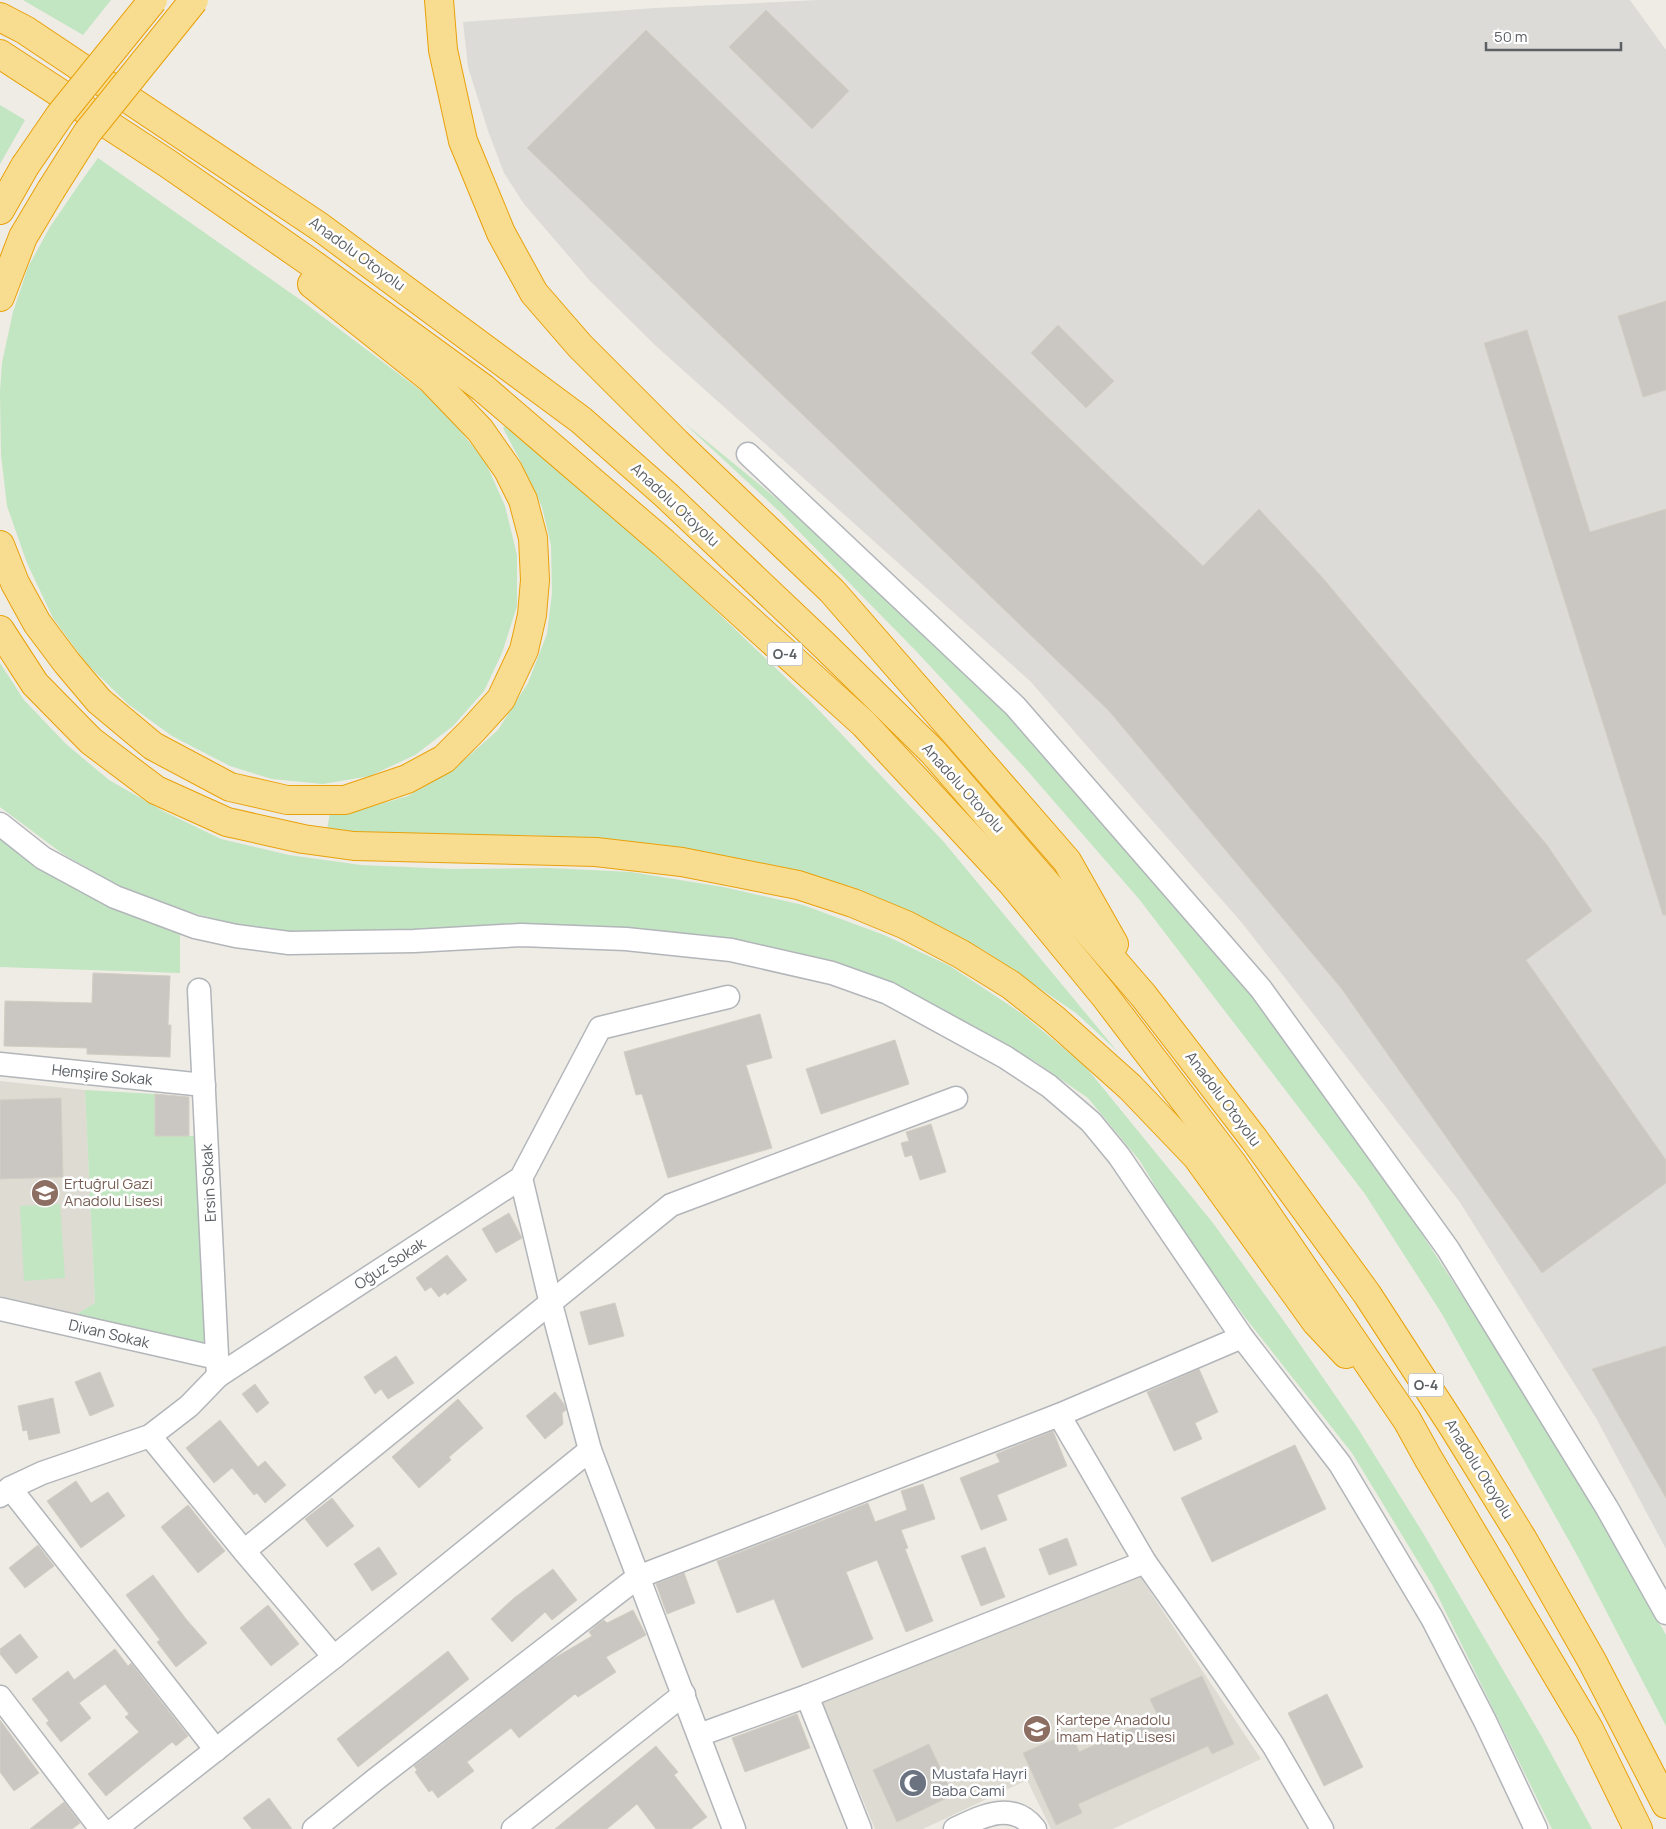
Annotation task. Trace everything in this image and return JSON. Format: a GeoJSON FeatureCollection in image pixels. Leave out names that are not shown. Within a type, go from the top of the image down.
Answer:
{"type":"FeatureCollection","features":[{"type":"Feature","properties":{"kind":"highway"},"geometry":{"type":"LineString","coordinates":[[0,210],[25,166],[60,115],[153,0]]}},
{"type":"Feature","properties":{"kind":"highway"},"geometry":{"type":"LineString","coordinates":[[0,297],[23,237],[87,133],[194,0]]}},
{"type":"Feature","properties":{"kind":"highway"},"geometry":{"type":"LineString","coordinates":[[440,0],[443,50],[462,141],[500,233],[534,293],[580,346],[676,442],[832,591],[1061,854],[1067,861],[1143,995]]}},
{"type":"Feature","properties":{"kind":"highway","name":"Anadolu Otoyolu"},"geometry":{"type":"LineString","coordinates":[[0,17],[25,30],[320,227],[581,420],[673,502],[824,645],[933,752],[1143,995],[1254,1139],[1367,1294],[1454,1428],[1522,1538],[1592,1661],[1666,1804]]}},
{"type":"Feature","properties":{"kind":"highway","name":"Anadolu Otoyolu"},"geometry":{"type":"LineString","coordinates":[[0,54],[167,163],[314,265],[482,388],[664,543],[864,724],[1012,882],[1104,995],[1232,1163],[1407,1420],[1589,1729],[1638,1829]]}},
{"type":"Feature","properties":{"kind":"highway"},"geometry":{"type":"LineString","coordinates":[[0,545],[15,583],[37,623],[99,701],[153,746],[230,787],[286,800],[344,800],[407,779],[444,759],[472,732],[500,699],[524,650],[532,614],[535,580],[533,538],[523,500],[508,470],[480,430],[431,379],[338,306],[167,163]]}},
{"type":"Feature","properties":{"kind":"highway"},"geometry":{"type":"LineString","coordinates":[[0,630],[35,684],[91,741],[156,790],[227,822],[303,840],[354,846],[596,852],[702,865],[798,885],[844,900],[906,925],[962,954],[1011,985],[1054,1020],[1130,1087],[1197,1157],[1316,1322],[1407,1420]]}},
{"type":"Feature","properties":{"kind":"street"},"geometry":{"type":"LineString","coordinates":[[748,454],[1015,706],[1261,989],[1448,1250],[1607,1508],[1666,1613]]}},
{"type":"Feature","properties":{"kind":"street"},"geometry":{"type":"LineString","coordinates":[[0,824],[42,858],[115,897],[195,927],[236,936],[289,943],[414,941],[521,935],[626,939],[731,950],[832,972],[888,993],[1005,1057],[1048,1086],[1091,1122],[1119,1156],[1242,1337],[1340,1464],[1432,1618],[1485,1721],[1536,1829]]}},
{"type":"Feature","properties":{"kind":"street","name":"Ersin Sokak"},"geometry":{"type":"LineString","coordinates":[[199,990],[218,1367]]}},
{"type":"Feature","properties":{"kind":"street","name":"Oğuz Sokak"},"geometry":{"type":"LineString","coordinates":[[5,1492],[42,1473],[150,1436],[189,1406],[218,1367],[521,1178],[600,1028],[728,997]]}},
{"type":"Feature","properties":{"kind":"street","name":"Hemşire Sokak"},"geometry":{"type":"LineString","coordinates":[[0,1064],[204,1085]]}},
{"type":"Feature","properties":{"kind":"street"},"geometry":{"type":"LineString","coordinates":[[244,1551],[671,1205],[956,1098]]}},
{"type":"Feature","properties":{"kind":"street"},"geometry":{"type":"LineString","coordinates":[[521,1178],[551,1304],[590,1450],[700,1734],[725,1825]]}},
{"type":"Feature","properties":{"kind":"street","name":"Divan Sokak"},"geometry":{"type":"LineString","coordinates":[[0,1309],[218,1367]]}},
{"type":"Feature","properties":{"kind":"street"},"geometry":{"type":"LineString","coordinates":[[314,1829],[376,1778],[638,1577],[1059,1416],[1242,1337]]}},
{"type":"Feature","properties":{"kind":"street"},"geometry":{"type":"LineString","coordinates":[[1059,1416],[1145,1562],[1272,1745],[1322,1829]]}},
{"type":"Feature","properties":{"kind":"street"},"geometry":{"type":"LineString","coordinates":[[150,1436],[244,1551],[334,1656]]}},
{"type":"Feature","properties":{"kind":"street"},"geometry":{"type":"LineString","coordinates":[[115,1829],[590,1450]]}},
{"type":"Feature","properties":{"kind":"street"},"geometry":{"type":"LineString","coordinates":[[5,1492],[216,1750]]}},
{"type":"Feature","properties":{"kind":"street"},"geometry":{"type":"LineString","coordinates":[[700,1734],[807,1696],[1145,1562]]}},
{"type":"Feature","properties":{"kind":"street"},"geometry":{"type":"LineString","coordinates":[[513,1829],[684,1694]]}},
{"type":"Feature","properties":{"kind":"street"},"geometry":{"type":"LineString","coordinates":[[807,1696],[860,1829]]}},
{"type":"Feature","properties":{"kind":"street"},"geometry":{"type":"LineString","coordinates":[[0,1697],[101,1829]]}},
{"type":"Feature","properties":{"kind":"street"},"geometry":{"type":"LineString","coordinates":[[955,1829],[979,1818],[996,1813],[1019,1815],[1035,1829]]}},
{"type":"Feature","properties":{"kind":"shaded area"},"geometry":{"type":"Polygon","coordinates":[[[818,0],[1630,0],[1666,50],[1666,1549],[1596,1418],[1459,1201],[1242,923],[1030,681],[657,347],[591,282],[524,204],[504,173],[488,131],[468,67],[463,22],[655,8],[818,0]]]}},
{"type":"Feature","properties":{"kind":"shaded area","name":"Ertuğrul Gazi Anadolu Lisesi"},"geometry":{"type":"Polygon","coordinates":[[[0,1081],[85,1090],[95,1303],[77,1314],[0,1296],[0,1081]]]}},
{"type":"Feature","properties":{"kind":"shaded area","name":"Kartepe Anadolu İmam Hatip Lisesi"},"geometry":{"type":"Polygon","coordinates":[[[1139,1575],[1261,1759],[1113,1829],[1051,1829],[1027,1780],[923,1829],[875,1829],[821,1700],[1139,1575]]]}},
{"type":"Feature","properties":{"kind":"green space"},"geometry":{"type":"Polygon","coordinates":[[[23,0],[111,0],[83,35],[23,0]]]}},
{"type":"Feature","properties":{"kind":"green space"},"geometry":{"type":"Polygon","coordinates":[[[0,105],[25,120],[0,164],[0,105]]]}},
{"type":"Feature","properties":{"kind":"green space"},"geometry":{"type":"Polygon","coordinates":[[[98,158],[302,301],[424,393],[451,420],[485,461],[505,506],[517,555],[517,606],[502,653],[484,691],[453,726],[415,755],[370,776],[323,784],[272,779],[230,766],[172,736],[128,704],[86,663],[53,618],[27,563],[7,506],[1,455],[0,392],[2,363],[13,312],[28,267],[50,227],[98,158]]]}},
{"type":"Feature","properties":{"kind":"green space"},"geometry":{"type":"Polygon","coordinates":[[[510,422],[623,522],[810,701],[943,841],[1117,1051],[1076,1013],[985,951],[915,915],[853,887],[784,867],[656,844],[529,835],[433,836],[327,830],[330,812],[360,810],[408,796],[454,769],[498,730],[528,683],[547,634],[552,593],[551,545],[542,507],[503,428],[510,422]]]}},
{"type":"Feature","properties":{"kind":"green space"},"geometry":{"type":"Polygon","coordinates":[[[683,422],[876,580],[1031,737],[1249,992],[1392,1188],[1537,1411],[1666,1635],[1666,1726],[1577,1555],[1442,1314],[1365,1194],[1139,899],[1025,768],[916,651],[781,513],[683,422]]]}},
{"type":"Feature","properties":{"kind":"green space"},"geometry":{"type":"Polygon","coordinates":[[[0,663],[24,700],[66,744],[109,780],[165,812],[221,839],[289,855],[361,865],[451,869],[549,868],[631,872],[723,887],[803,905],[884,935],[950,966],[1021,1013],[1085,1066],[1213,1223],[1288,1327],[1357,1427],[1423,1533],[1542,1737],[1592,1829],[1552,1829],[1433,1586],[1352,1453],[1244,1316],[1181,1229],[1140,1161],[1088,1098],[1036,1062],[908,992],[737,940],[658,931],[580,929],[292,932],[235,924],[174,908],[117,885],[63,854],[0,807],[0,663]]]}},
{"type":"Feature","properties":{"kind":"green space"},"geometry":{"type":"Polygon","coordinates":[[[0,837],[113,907],[180,934],[180,973],[0,967],[0,837]]]}},
{"type":"Feature","properties":{"kind":"green space"},"geometry":{"type":"Polygon","coordinates":[[[85,1090],[155,1094],[155,1136],[198,1136],[208,1345],[77,1314],[95,1303],[85,1090]]]}},
{"type":"Feature","properties":{"kind":"green space"},"geometry":{"type":"Polygon","coordinates":[[[60,1204],[65,1278],[24,1281],[20,1206],[60,1204]]]}},
{"type":"Feature","properties":{"kind":"building"},"geometry":{"type":"Polygon","coordinates":[[[766,10],[849,91],[812,129],[729,47],[766,10]]]}},
{"type":"Feature","properties":{"kind":"building"},"geometry":{"type":"Polygon","coordinates":[[[646,30],[1203,566],[1259,509],[1322,577],[1547,845],[1592,911],[1526,960],[1666,1160],[1666,1183],[1542,1273],[1341,988],[1109,711],[527,148],[646,30]]]}},
{"type":"Feature","properties":{"kind":"building"},"geometry":{"type":"Polygon","coordinates":[[[1666,301],[1666,390],[1643,397],[1618,316],[1666,301]]]}},
{"type":"Feature","properties":{"kind":"building"},"geometry":{"type":"Polygon","coordinates":[[[1058,325],[1114,381],[1086,408],[1031,353],[1058,325]]]}},
{"type":"Feature","properties":{"kind":"building"},"geometry":{"type":"Polygon","coordinates":[[[1527,330],[1590,532],[1666,509],[1666,915],[1663,915],[1484,343],[1527,330]]]}},
{"type":"Feature","properties":{"kind":"building"},"geometry":{"type":"Polygon","coordinates":[[[93,973],[170,976],[168,1025],[171,1025],[170,1057],[87,1054],[87,1048],[4,1046],[5,1001],[92,1003],[93,973]]]}},
{"type":"Feature","properties":{"kind":"building"},"geometry":{"type":"Polygon","coordinates":[[[760,1014],[772,1058],[746,1065],[772,1148],[668,1178],[642,1094],[636,1095],[624,1052],[760,1014]]]}},
{"type":"Feature","properties":{"kind":"building"},"geometry":{"type":"Polygon","coordinates":[[[895,1040],[909,1084],[821,1114],[806,1069],[895,1040]]]}},
{"type":"Feature","properties":{"kind":"building"},"geometry":{"type":"Polygon","coordinates":[[[155,1094],[189,1097],[189,1136],[155,1136],[155,1094]]]}},
{"type":"Feature","properties":{"kind":"building"},"geometry":{"type":"Polygon","coordinates":[[[61,1098],[63,1177],[0,1179],[0,1100],[61,1098]]]}},
{"type":"Feature","properties":{"kind":"building"},"geometry":{"type":"Polygon","coordinates":[[[931,1124],[946,1172],[920,1180],[912,1155],[905,1157],[901,1143],[909,1141],[906,1132],[931,1124]]]}},
{"type":"Feature","properties":{"kind":"building"},"geometry":{"type":"Polygon","coordinates":[[[509,1213],[522,1238],[496,1253],[482,1229],[509,1213]]]}},
{"type":"Feature","properties":{"kind":"building"},"geometry":{"type":"Polygon","coordinates":[[[447,1255],[467,1280],[447,1295],[445,1292],[439,1297],[431,1287],[425,1291],[416,1278],[447,1255]]]}},
{"type":"Feature","properties":{"kind":"building"},"geometry":{"type":"Polygon","coordinates":[[[615,1303],[624,1336],[589,1345],[580,1312],[615,1303]]]}},
{"type":"Feature","properties":{"kind":"building"},"geometry":{"type":"Polygon","coordinates":[[[1666,1346],[1666,1498],[1592,1369],[1666,1346]]]}},
{"type":"Feature","properties":{"kind":"building"},"geometry":{"type":"Polygon","coordinates":[[[396,1356],[414,1383],[388,1399],[381,1389],[375,1394],[364,1377],[396,1356]]]}},
{"type":"Feature","properties":{"kind":"building"},"geometry":{"type":"Polygon","coordinates":[[[1199,1369],[1218,1412],[1195,1423],[1202,1439],[1174,1451],[1147,1392],[1199,1369]]]}},
{"type":"Feature","properties":{"kind":"building"},"geometry":{"type":"Polygon","coordinates":[[[100,1372],[114,1406],[90,1416],[75,1382],[100,1372]]]}},
{"type":"Feature","properties":{"kind":"building"},"geometry":{"type":"Polygon","coordinates":[[[255,1384],[269,1403],[257,1413],[242,1394],[255,1384]]]}},
{"type":"Feature","properties":{"kind":"building"},"geometry":{"type":"Polygon","coordinates":[[[555,1392],[566,1410],[562,1413],[563,1424],[545,1439],[526,1416],[555,1392]]]}},
{"type":"Feature","properties":{"kind":"building"},"geometry":{"type":"Polygon","coordinates":[[[53,1398],[60,1433],[29,1440],[27,1430],[23,1431],[18,1406],[53,1398]]]}},
{"type":"Feature","properties":{"kind":"building"},"geometry":{"type":"Polygon","coordinates":[[[458,1399],[483,1428],[449,1457],[451,1460],[419,1488],[392,1457],[458,1399]]]}},
{"type":"Feature","properties":{"kind":"building"},"geometry":{"type":"Polygon","coordinates":[[[220,1420],[258,1467],[265,1461],[286,1485],[265,1503],[257,1493],[254,1495],[232,1468],[214,1483],[186,1448],[220,1420]]]}},
{"type":"Feature","properties":{"kind":"building"},"geometry":{"type":"Polygon","coordinates":[[[1053,1431],[1067,1466],[997,1495],[1007,1520],[981,1530],[960,1478],[1000,1462],[996,1454],[1053,1431]]]}},
{"type":"Feature","properties":{"kind":"building"},"geometry":{"type":"Polygon","coordinates":[[[1295,1445],[1326,1509],[1212,1562],[1181,1498],[1295,1445]]]}},
{"type":"Feature","properties":{"kind":"building"},"geometry":{"type":"Polygon","coordinates":[[[76,1481],[91,1503],[108,1492],[125,1516],[81,1548],[47,1501],[76,1481]]]}},
{"type":"Feature","properties":{"kind":"building"},"geometry":{"type":"Polygon","coordinates":[[[923,1484],[935,1519],[901,1530],[908,1548],[905,1549],[933,1621],[906,1632],[877,1560],[846,1572],[873,1639],[802,1668],[774,1599],[737,1613],[717,1561],[868,1503],[875,1522],[907,1510],[901,1491],[923,1484]]]}},
{"type":"Feature","properties":{"kind":"building"},"geometry":{"type":"Polygon","coordinates":[[[332,1498],[354,1526],[327,1547],[305,1519],[332,1498]]]}},
{"type":"Feature","properties":{"kind":"building"},"geometry":{"type":"Polygon","coordinates":[[[188,1505],[225,1551],[198,1573],[161,1527],[188,1505]]]}},
{"type":"Feature","properties":{"kind":"building"},"geometry":{"type":"Polygon","coordinates":[[[1067,1538],[1077,1565],[1049,1575],[1039,1549],[1067,1538]]]}},
{"type":"Feature","properties":{"kind":"building"},"geometry":{"type":"Polygon","coordinates":[[[38,1545],[54,1566],[25,1588],[9,1568],[38,1545]]]}},
{"type":"Feature","properties":{"kind":"building"},"geometry":{"type":"Polygon","coordinates":[[[379,1547],[397,1574],[372,1591],[354,1564],[379,1547]]]}},
{"type":"Feature","properties":{"kind":"building"},"geometry":{"type":"Polygon","coordinates":[[[985,1547],[1005,1597],[981,1606],[961,1556],[985,1547]]]}},
{"type":"Feature","properties":{"kind":"building"},"geometry":{"type":"Polygon","coordinates":[[[553,1569],[577,1600],[552,1620],[545,1612],[512,1642],[491,1619],[514,1598],[553,1569]]]}},
{"type":"Feature","properties":{"kind":"building"},"geometry":{"type":"Polygon","coordinates":[[[684,1573],[695,1603],[667,1614],[656,1584],[684,1573]]]}},
{"type":"Feature","properties":{"kind":"building"},"geometry":{"type":"Polygon","coordinates":[[[153,1575],[186,1619],[207,1643],[176,1667],[157,1642],[160,1640],[126,1595],[153,1575]]]}},
{"type":"Feature","properties":{"kind":"building"},"geometry":{"type":"Polygon","coordinates":[[[268,1605],[299,1644],[271,1666],[240,1628],[268,1605]]]}},
{"type":"Feature","properties":{"kind":"building"},"geometry":{"type":"Polygon","coordinates":[[[633,1610],[646,1635],[606,1657],[616,1672],[578,1697],[575,1694],[519,1738],[511,1728],[467,1762],[474,1771],[438,1798],[432,1790],[429,1792],[415,1772],[417,1770],[414,1766],[551,1660],[592,1636],[589,1632],[604,1620],[607,1623],[633,1610]]]}},
{"type":"Feature","properties":{"kind":"building"},"geometry":{"type":"Polygon","coordinates":[[[20,1634],[38,1657],[16,1674],[0,1654],[0,1649],[20,1634]]]}},
{"type":"Feature","properties":{"kind":"building"},"geometry":{"type":"Polygon","coordinates":[[[115,1649],[128,1666],[131,1663],[188,1736],[176,1746],[172,1742],[106,1796],[88,1774],[139,1732],[125,1717],[129,1714],[105,1684],[79,1703],[91,1718],[61,1742],[46,1723],[49,1721],[32,1699],[68,1671],[74,1680],[115,1649]]]}},
{"type":"Feature","properties":{"kind":"building"},"geometry":{"type":"Polygon","coordinates":[[[448,1651],[469,1679],[358,1767],[337,1739],[448,1651]]]}},
{"type":"Feature","properties":{"kind":"building"},"geometry":{"type":"Polygon","coordinates":[[[1202,1676],[1234,1744],[1212,1754],[1208,1746],[1078,1804],[1082,1813],[1056,1825],[1023,1753],[1071,1732],[1079,1752],[1158,1716],[1150,1699],[1202,1676]]]}},
{"type":"Feature","properties":{"kind":"building"},"geometry":{"type":"Polygon","coordinates":[[[1327,1694],[1363,1767],[1324,1786],[1288,1713],[1327,1694]]]}},
{"type":"Feature","properties":{"kind":"building"},"geometry":{"type":"Polygon","coordinates":[[[797,1714],[810,1748],[745,1772],[732,1738],[797,1714]]]}},
{"type":"Feature","properties":{"kind":"building"},"geometry":{"type":"Polygon","coordinates":[[[0,1720],[39,1773],[14,1791],[0,1772],[0,1720]]]}},
{"type":"Feature","properties":{"kind":"building","name":"Mustafa Hayri Baba Cami"},"geometry":{"type":"Polygon","coordinates":[[[929,1744],[953,1795],[897,1822],[873,1770],[929,1744]]]}},
{"type":"Feature","properties":{"kind":"building"},"geometry":{"type":"Polygon","coordinates":[[[656,1746],[678,1772],[674,1775],[707,1817],[691,1829],[656,1829],[637,1804],[607,1829],[555,1829],[656,1746]]]}},
{"type":"Feature","properties":{"kind":"building"},"geometry":{"type":"Polygon","coordinates":[[[269,1798],[292,1829],[252,1829],[243,1818],[269,1798]]]}},
{"type":"Feature","properties":{"kind":"building"},"geometry":{"type":"Polygon","coordinates":[[[64,1802],[80,1823],[72,1829],[30,1829],[64,1802]]]}},
{"type":"Feature","properties":{"kind":"place","name":"Ertuğrul Gazi Anadolu Lisesi"},"geometry":{"type":"Point","coordinates":[45,1193]}},
{"type":"Feature","properties":{"kind":"place","name":"Kartepe Anadolu İmam Hatip Lisesi"},"geometry":{"type":"Point","coordinates":[1037,1729]}},
{"type":"Feature","properties":{"kind":"place","name":"Mustafa Hayri Baba Cami"},"geometry":{"type":"Point","coordinates":[913,1783]}}]}
